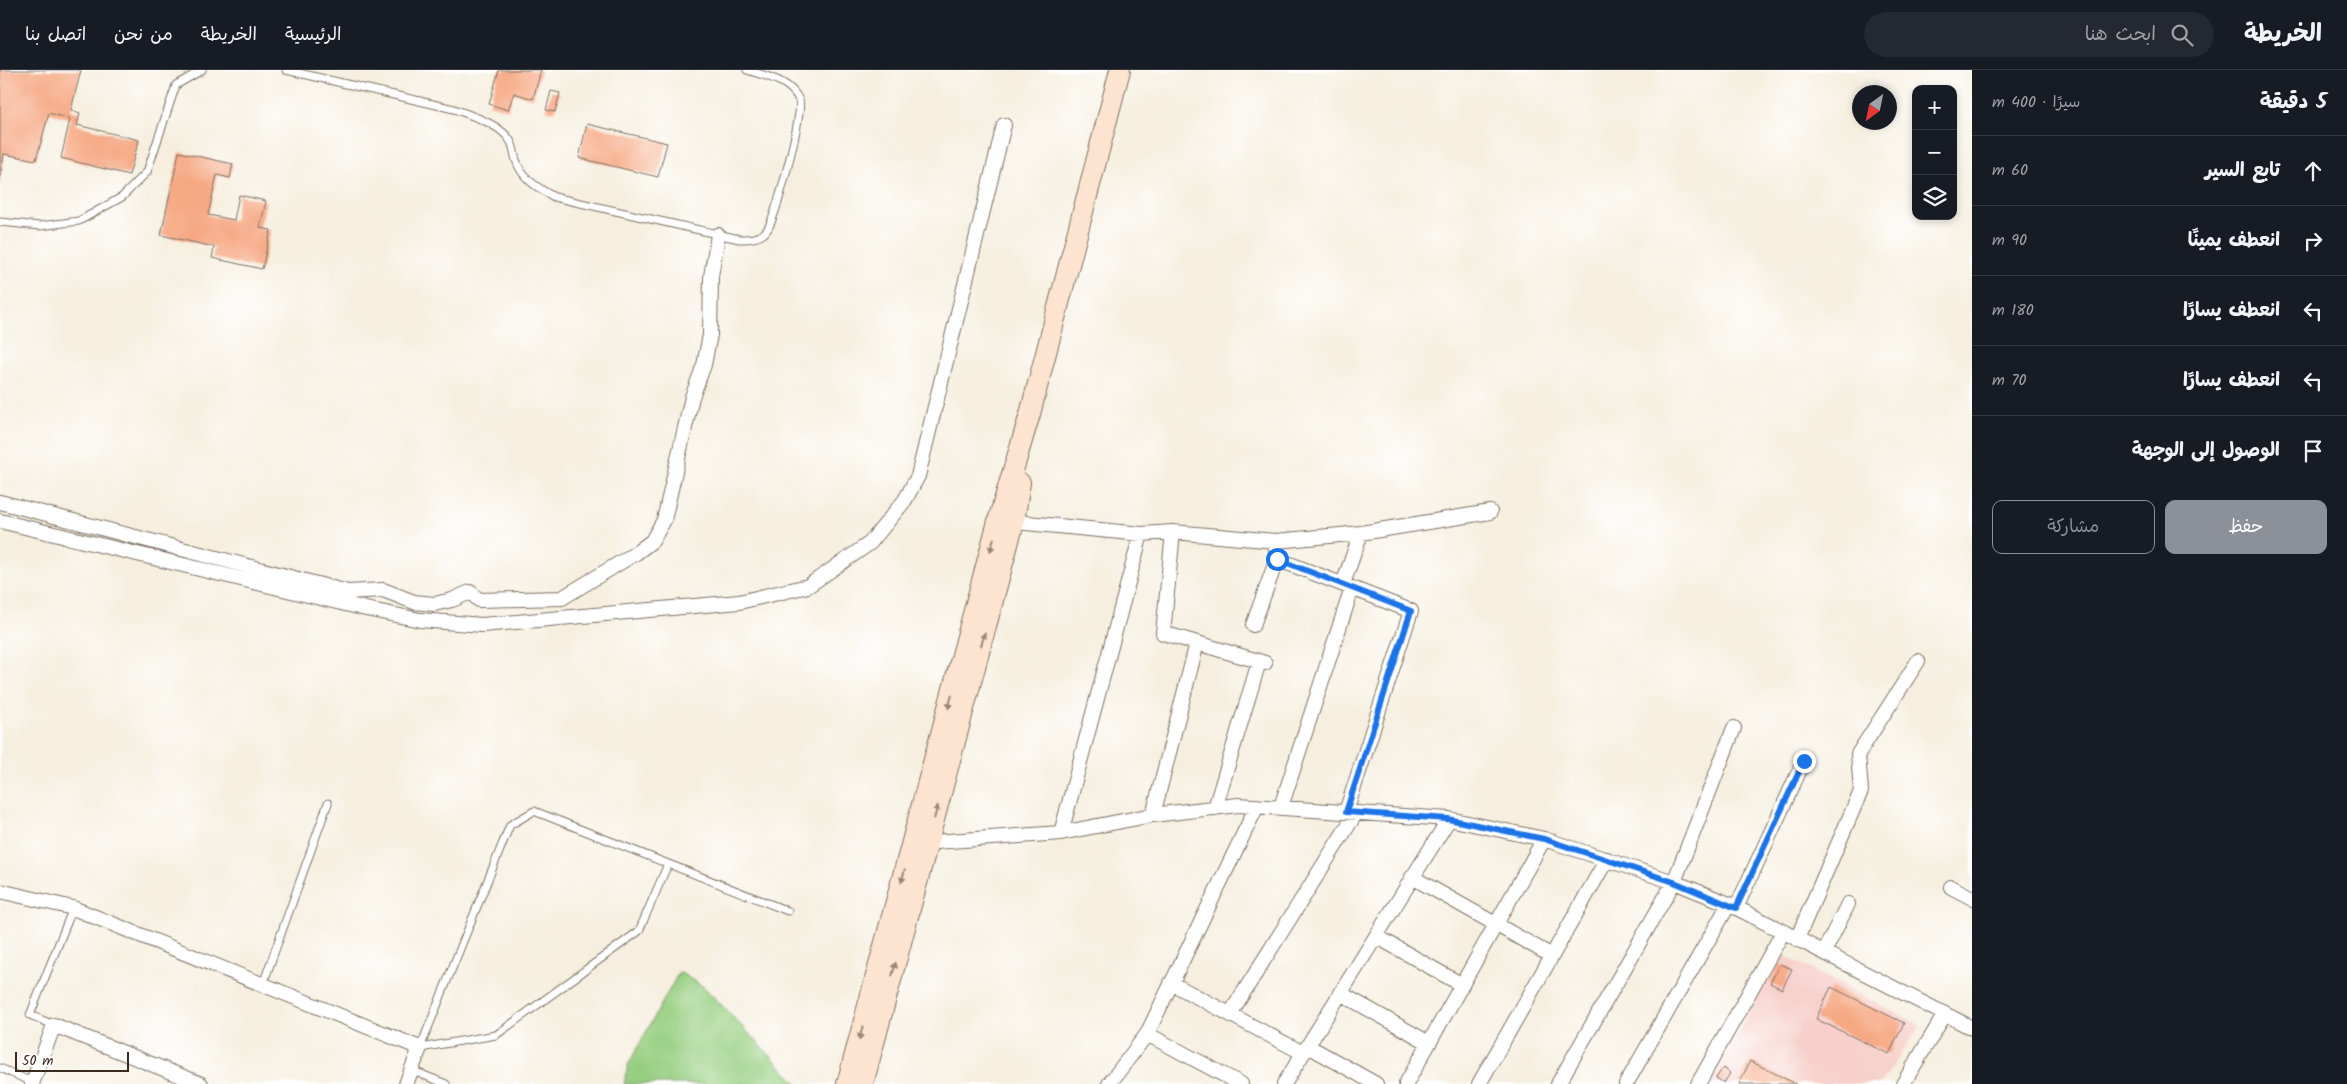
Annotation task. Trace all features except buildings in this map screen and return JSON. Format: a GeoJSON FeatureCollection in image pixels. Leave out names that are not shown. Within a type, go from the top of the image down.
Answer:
{"type":"FeatureCollection","features":[{"type":"Feature","properties":{"kind":"street"},"geometry":{"type":"LineString","coordinates":[[863,1084],[920,843],[1006,521],[1030,414],[1120,70]]}},
{"type":"Feature","properties":{"kind":"street"},"geometry":{"type":"LineString","coordinates":[[0,521],[366,609],[438,622],[482,625],[738,602],[808,586],[870,543],[905,500],[918,476],[1004,125]]}},
{"type":"Feature","properties":{"kind":"street"},"geometry":{"type":"LineString","coordinates":[[0,502],[348,592],[383,590],[414,602],[434,604],[452,600],[470,592],[479,600],[562,598],[636,553],[652,541],[664,520],[692,397],[704,365],[708,342],[711,276],[718,235]]}},
{"type":"Feature","properties":{"kind":"street"},"geometry":{"type":"LineString","coordinates":[[1006,521],[1141,534],[1172,532],[1276,541],[1361,533],[1490,512]]}},
{"type":"Feature","properties":{"kind":"street"},"geometry":{"type":"LineString","coordinates":[[1172,532],[1163,633],[1262,662],[1215,808]]}},
{"type":"Feature","properties":{"kind":"street"},"geometry":{"type":"LineString","coordinates":[[1281,808],[1348,586],[1361,533]]}},
{"type":"Feature","properties":{"kind":"street"},"geometry":{"type":"LineString","coordinates":[[1061,833],[1141,534]]}},
{"type":"Feature","properties":{"kind":"street"},"geometry":{"type":"LineString","coordinates":[[1253,625],[1277,559],[1276,541]]}},
{"type":"Feature","properties":{"kind":"street"},"geometry":{"type":"LineString","coordinates":[[1230,1014],[1351,812],[1411,611],[1277,559]]}},
{"type":"Feature","properties":{"kind":"street"},"geometry":{"type":"LineString","coordinates":[[1153,815],[1197,643]]}},
{"type":"Feature","properties":{"kind":"street"},"geometry":{"type":"LineString","coordinates":[[1797,939],[1861,791],[1858,754],[1918,661]]}},
{"type":"Feature","properties":{"kind":"street"},"geometry":{"type":"LineString","coordinates":[[1558,1084],[1674,882],[1734,728]]}},
{"type":"Feature","properties":{"kind":"street"},"geometry":{"type":"LineString","coordinates":[[1626,1084],[1732,906],[1804,761]]}},
{"type":"Feature","properties":{"kind":"street"},"geometry":{"type":"LineString","coordinates":[[920,843],[1061,833],[1153,815],[1238,805],[1448,819],[1544,839],[1674,882],[1732,906],[1972,1028]]}},
{"type":"Feature","properties":{"kind":"street"},"geometry":{"type":"LineString","coordinates":[[1109,1084],[1147,1034],[1257,806]]}},
{"type":"Feature","properties":{"kind":"street"},"geometry":{"type":"LineString","coordinates":[[1284,1084],[1448,819]]}},
{"type":"Feature","properties":{"kind":"street"},"geometry":{"type":"LineString","coordinates":[[1406,1084],[1544,839]]}},
{"type":"Feature","properties":{"kind":"street"},"geometry":{"type":"LineString","coordinates":[[847,1084],[920,843]]}},
{"type":"Feature","properties":{"kind":"street"},"geometry":{"type":"LineString","coordinates":[[1479,1084],[1607,859]]}},
{"type":"Feature","properties":{"kind":"street"},"geometry":{"type":"LineString","coordinates":[[1412,877],[1552,956]]}},
{"type":"Feature","properties":{"kind":"street"},"geometry":{"type":"LineString","coordinates":[[1951,887],[1972,898]]}},
{"type":"Feature","properties":{"kind":"street"},"geometry":{"type":"LineString","coordinates":[[0,891],[73,908],[420,1048],[406,1084]]}},
{"type":"Feature","properties":{"kind":"street"},"geometry":{"type":"LineString","coordinates":[[1824,952],[1848,904]]}},
{"type":"Feature","properties":{"kind":"street"},"geometry":{"type":"LineString","coordinates":[[1698,1084],[1783,932]]}},
{"type":"Feature","properties":{"kind":"street"},"geometry":{"type":"LineString","coordinates":[[1376,936],[1462,985]]}},
{"type":"Feature","properties":{"kind":"street"},"geometry":{"type":"LineString","coordinates":[[1171,983],[1230,1014],[1376,1084]]}},
{"type":"Feature","properties":{"kind":"street"},"geometry":{"type":"LineString","coordinates":[[1340,993],[1429,1043]]}},
{"type":"Feature","properties":{"kind":"street"},"geometry":{"type":"LineString","coordinates":[[1903,1084],[1945,1014]]}},
{"type":"Feature","properties":{"kind":"street"},"geometry":{"type":"LineString","coordinates":[[32,1083],[54,1025],[201,1084]]}},
{"type":"Feature","properties":{"kind":"street"},"geometry":{"type":"LineString","coordinates":[[1147,1034],[1241,1084]]}},
{"type":"Feature","properties":{"kind":"lane"},"geometry":{"type":"LineString","coordinates":[[0,222],[40,226],[80,221],[122,197],[146,172],[176,85],[202,70]]}},
{"type":"Feature","properties":{"kind":"lane"},"geometry":{"type":"LineString","coordinates":[[286,70],[454,109],[475,117],[492,126],[512,142],[516,162],[526,177],[534,186],[554,197],[725,238],[752,239],[766,232],[775,215],[798,119],[800,102],[793,91],[782,82],[747,70]]}},
{"type":"Feature","properties":{"kind":"lane"},"geometry":{"type":"LineString","coordinates":[[263,984],[328,803]]}},
{"type":"Feature","properties":{"kind":"lane"},"geometry":{"type":"LineString","coordinates":[[420,1048],[510,825],[534,811],[788,911]]}},
{"type":"Feature","properties":{"kind":"lane"},"geometry":{"type":"LineString","coordinates":[[420,1048],[496,1035],[639,931],[668,864]]}},
{"type":"Feature","properties":{"kind":"lane"},"geometry":{"type":"LineString","coordinates":[[54,1025],[30,1015],[73,908]]}},
{"type":"Feature","properties":{"kind":"lane"},"geometry":{"type":"LineString","coordinates":[[0,1068],[32,1083]]}},
{"type":"Feature","properties":{"kind":"lane"},"geometry":{"type":"LineString","coordinates":[[411,1070],[446,1084]]}},
{"type":"Feature","properties":{"kind":"shaded area"},"geometry":{"type":"Polygon","coordinates":[[[1781,954],[1920,1025],[1881,1084],[1710,1084],[1781,954]]]}},
{"type":"Feature","properties":{"kind":"green space"},"geometry":{"type":"Polygon","coordinates":[[[679,972],[704,987],[798,1084],[624,1084],[628,1065],[679,972]]]}},
{"type":"Feature","properties":{"kind":"route"},"geometry":{"type":"LineString","coordinates":[[1277,559],[1411,611],[1346,812],[1448,819],[1544,839],[1674,882],[1736,908],[1804,761]]}}]}
